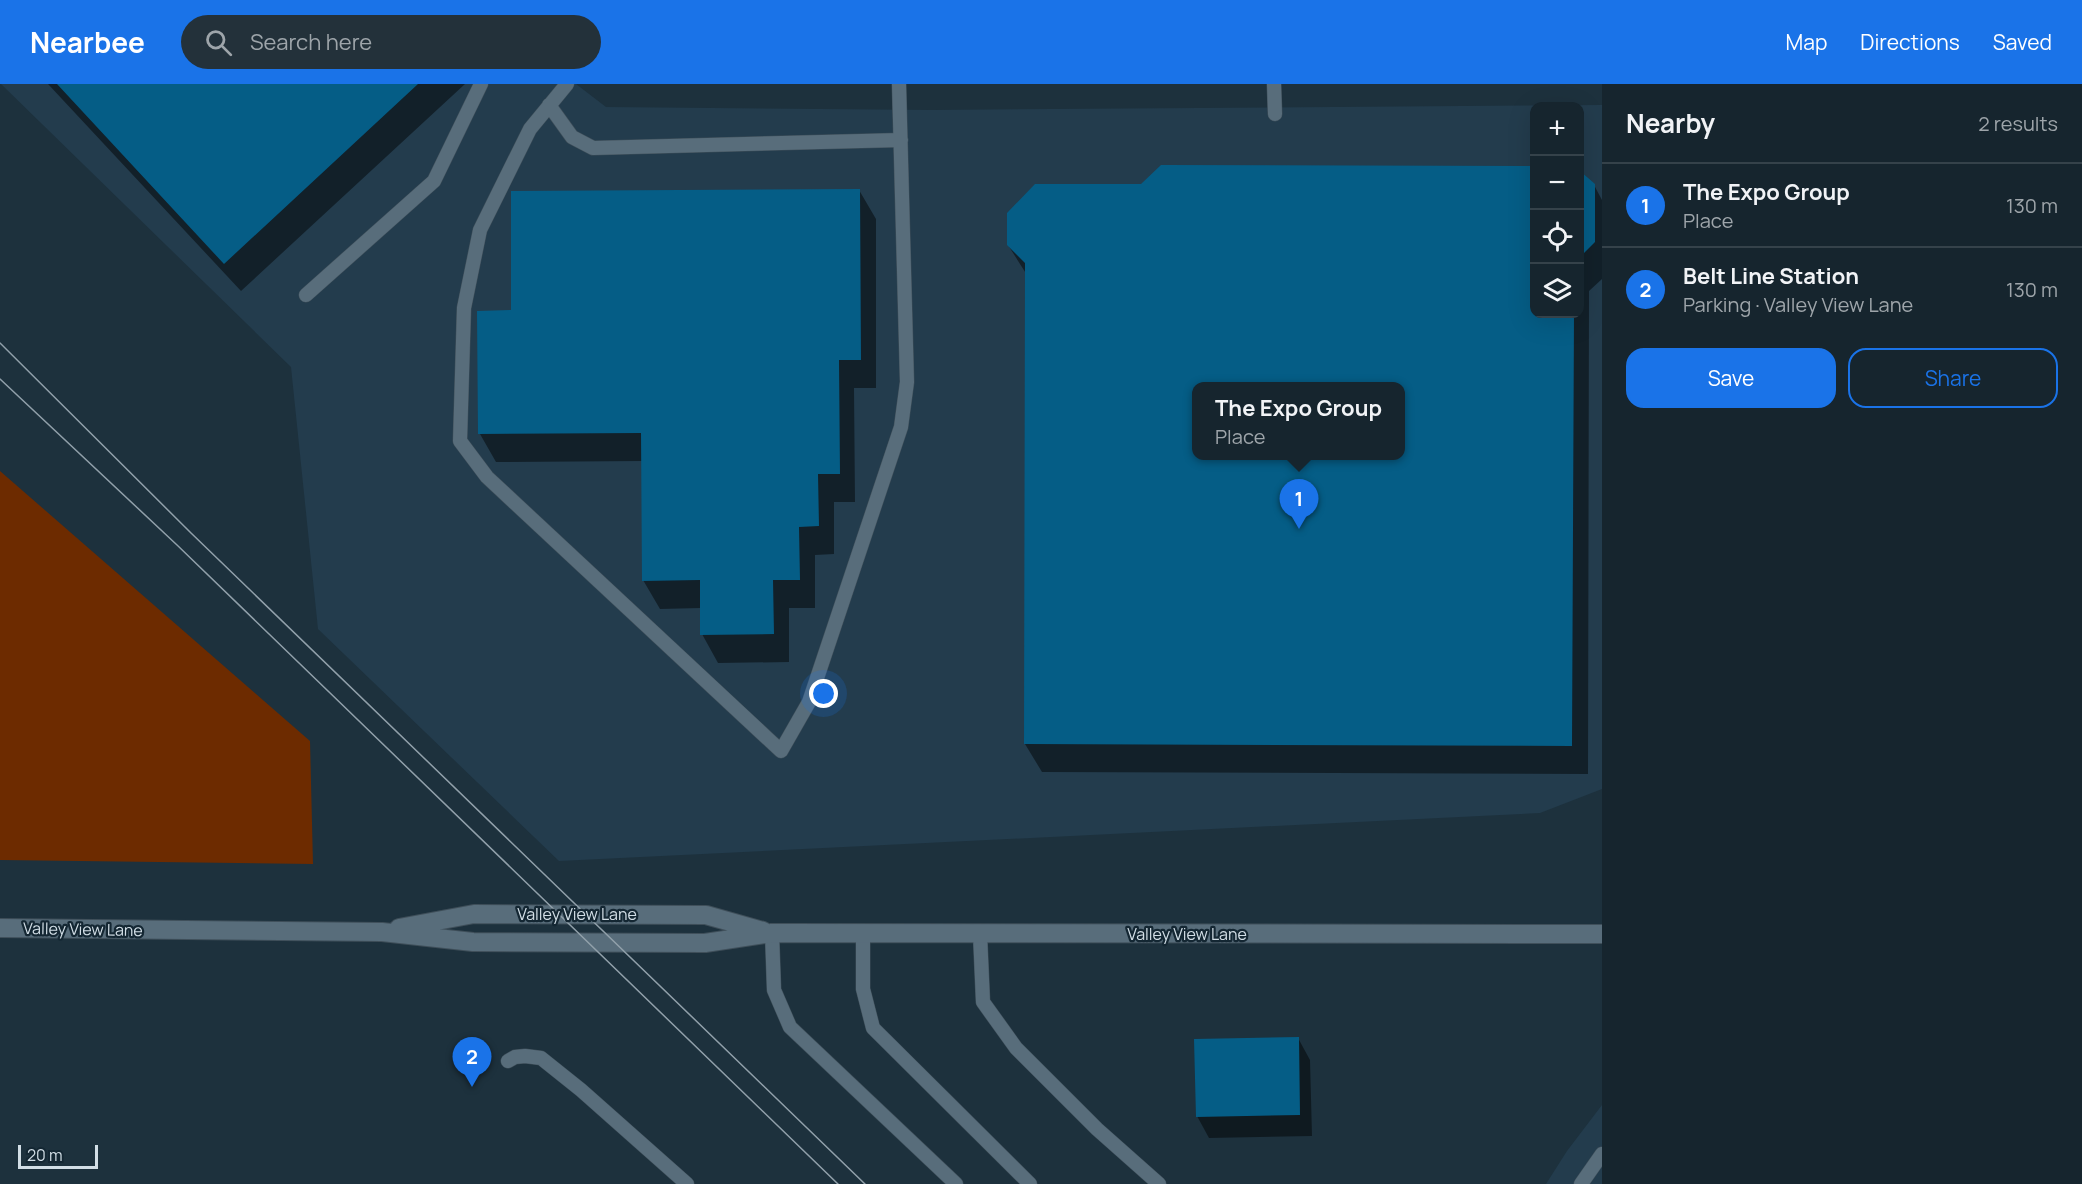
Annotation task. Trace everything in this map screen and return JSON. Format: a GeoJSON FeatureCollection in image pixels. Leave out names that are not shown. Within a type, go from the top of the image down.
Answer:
{"type":"FeatureCollection","features":[{"type":"Feature","properties":{"kind":"main road","name":"Valley View Lane"},"geometry":{"type":"LineString","coordinates":[[382,932],[474,914],[706,915],[772,933]]}},
{"type":"Feature","properties":{"kind":"main road","name":"Valley View Lane"},"geometry":{"type":"LineString","coordinates":[[0,928],[382,932],[473,942],[705,943],[772,933],[1602,934]]}},
{"type":"Feature","properties":{"kind":"lane"},"geometry":{"type":"LineString","coordinates":[[306,295],[434,181],[481,84]]}},
{"type":"Feature","properties":{"kind":"lane"},"geometry":{"type":"LineString","coordinates":[[567,84],[530,129],[480,230],[464,309],[460,441],[488,477],[781,751],[809,702],[901,427],[907,382],[899,84]]}},
{"type":"Feature","properties":{"kind":"lane"},"geometry":{"type":"LineString","coordinates":[[1274,84],[1275,114]]}},
{"type":"Feature","properties":{"kind":"lane"},"geometry":{"type":"LineString","coordinates":[[549,105],[572,137],[593,147],[900,140]]}},
{"type":"Feature","properties":{"kind":"lane"},"geometry":{"type":"LineString","coordinates":[[772,933],[774,990],[790,1027],[956,1184]]}},
{"type":"Feature","properties":{"kind":"lane"},"geometry":{"type":"LineString","coordinates":[[863,934],[863,989],[873,1028],[1030,1184]]}},
{"type":"Feature","properties":{"kind":"lane"},"geometry":{"type":"LineString","coordinates":[[980,934],[983,1002],[1016,1048],[1097,1129],[1160,1184]]}},
{"type":"Feature","properties":{"kind":"lane"},"geometry":{"type":"LineString","coordinates":[[508,1061],[515,1057],[525,1056],[541,1058],[581,1090],[687,1184]]}},
{"type":"Feature","properties":{"kind":"lane"},"geometry":{"type":"LineString","coordinates":[[1581,1184],[1602,1154]]}},
{"type":"Feature","properties":{"kind":"shaded area"},"geometry":{"type":"Polygon","coordinates":[[[1,84],[576,84],[606,107],[932,110],[1530,106],[1530,318],[1584,318],[1584,105],[1602,105],[1602,789],[1540,813],[559,861],[318,629],[291,367],[1,84]]]}},
{"type":"Feature","properties":{"kind":"shaded area"},"geometry":{"type":"Polygon","coordinates":[[[0,471],[310,741],[313,864],[0,860],[0,471]]]}},
{"type":"Feature","properties":{"kind":"shaded area"},"geometry":{"type":"Polygon","coordinates":[[[1602,1105],[1602,1184],[1546,1184],[1567,1151],[1602,1105]]]}},
{"type":"Feature","properties":{"kind":"building"},"geometry":{"type":"Polygon","coordinates":[[[57,84],[418,84],[224,264],[57,84]]]}},
{"type":"Feature","properties":{"kind":"building"},"geometry":{"type":"Polygon","coordinates":[[[1161,165],[1530,166],[1530,318],[1574,318],[1572,746],[1024,744],[1025,263],[1007,245],[1007,213],[1035,184],[1141,184],[1161,165]]]}},
{"type":"Feature","properties":{"kind":"building"},"geometry":{"type":"Polygon","coordinates":[[[1584,174],[1595,184],[1595,242],[1584,253],[1584,174]]]}},
{"type":"Feature","properties":{"kind":"building"},"geometry":{"type":"Polygon","coordinates":[[[860,189],[861,360],[839,360],[840,474],[818,474],[819,526],[799,527],[800,580],[773,580],[774,634],[700,635],[700,580],[642,581],[641,433],[478,434],[477,311],[511,310],[511,191],[860,189]]]}},
{"type":"Feature","properties":{"kind":"building"},"geometry":{"type":"Polygon","coordinates":[[[1299,1037],[1300,1115],[1196,1117],[1194,1039],[1299,1037]]]}},
{"type":"Feature","properties":{"kind":"tram line"},"geometry":{"type":"LineString","coordinates":[[0,343],[191,533],[865,1184]]}},
{"type":"Feature","properties":{"kind":"tram line"},"geometry":{"type":"LineString","coordinates":[[0,379],[177,545],[838,1184]]}},
{"type":"Feature","properties":{"kind":"place","name":"The Expo Group"},"geometry":{"type":"Point","coordinates":[1299,529]}},
{"type":"Feature","properties":{"kind":"place","name":"Belt Line Station"},"geometry":{"type":"Point","coordinates":[472,1087]}}]}
